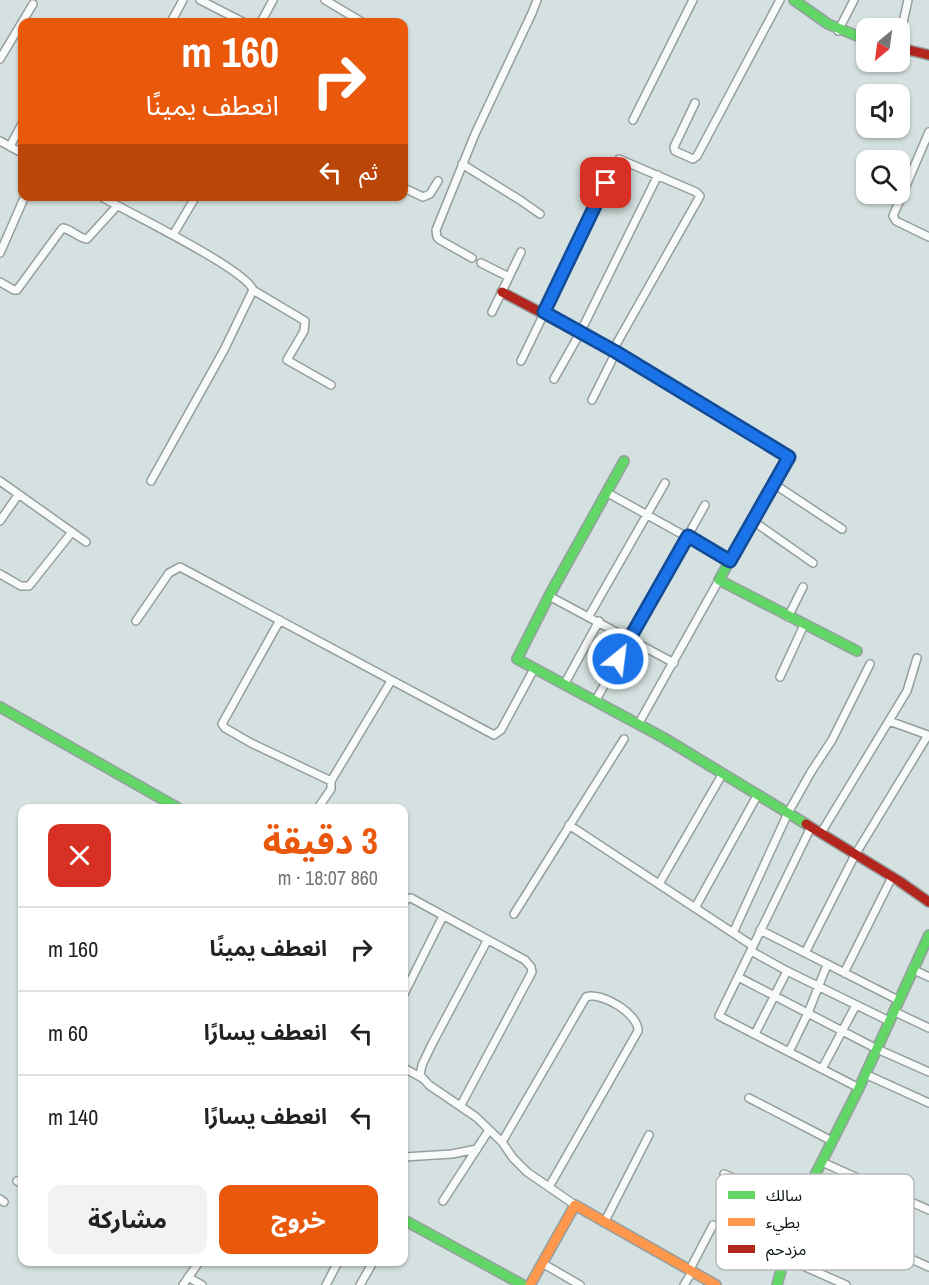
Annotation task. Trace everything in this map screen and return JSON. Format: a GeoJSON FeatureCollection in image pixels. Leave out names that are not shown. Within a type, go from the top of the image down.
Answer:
{"type":"FeatureCollection","features":[{"type":"Feature","properties":{"kind":"street"},"geometry":{"type":"LineString","coordinates":[[173,18],[183,0]]}},
{"type":"Feature","properties":{"kind":"street"},"geometry":{"type":"LineString","coordinates":[[200,0],[235,18]]}},
{"type":"Feature","properties":{"kind":"street"},"geometry":{"type":"LineString","coordinates":[[263,18],[273,0]]}},
{"type":"Feature","properties":{"kind":"street"},"geometry":{"type":"LineString","coordinates":[[325,0],[355,18]]}},
{"type":"Feature","properties":{"kind":"street"},"geometry":{"type":"LineString","coordinates":[[472,258],[440,240],[435,234],[462,164],[537,0]]}},
{"type":"Feature","properties":{"kind":"street"},"geometry":{"type":"LineString","coordinates":[[633,120],[693,0]]}},
{"type":"Feature","properties":{"kind":"street"},"geometry":{"type":"LineString","coordinates":[[695,103],[674,147],[675,151],[693,159],[697,156],[780,0]]}},
{"type":"Feature","properties":{"kind":"street"},"geometry":{"type":"LineString","coordinates":[[794,0],[838,31],[856,37]]}},
{"type":"Feature","properties":{"kind":"street"},"geometry":{"type":"LineString","coordinates":[[838,31],[854,0]]}},
{"type":"Feature","properties":{"kind":"street"},"geometry":{"type":"LineString","coordinates":[[904,18],[908,0]]}},
{"type":"Feature","properties":{"kind":"street"},"geometry":{"type":"LineString","coordinates":[[26,18],[33,4]]}},
{"type":"Feature","properties":{"kind":"street"},"geometry":{"type":"LineString","coordinates":[[0,59],[18,31]]}},
{"type":"Feature","properties":{"kind":"street"},"geometry":{"type":"LineString","coordinates":[[910,50],[929,55]]}},
{"type":"Feature","properties":{"kind":"street"},"geometry":{"type":"LineString","coordinates":[[10,146],[18,131]]}},
{"type":"Feature","properties":{"kind":"street"},"geometry":{"type":"LineString","coordinates":[[929,132],[893,216],[896,221],[929,237]]}},
{"type":"Feature","properties":{"kind":"street"},"geometry":{"type":"LineString","coordinates":[[0,141],[18,151]]}},
{"type":"Feature","properties":{"kind":"street"},"geometry":{"type":"LineString","coordinates":[[520,361],[617,160],[621,159],[696,192],[700,196],[614,351],[592,399]]}},
{"type":"Feature","properties":{"kind":"street"},"geometry":{"type":"LineString","coordinates":[[462,164],[540,214]]}},
{"type":"Feature","properties":{"kind":"street"},"geometry":{"type":"LineString","coordinates":[[554,379],[580,333],[658,175]]}},
{"type":"Feature","properties":{"kind":"street"},"geometry":{"type":"LineString","coordinates":[[408,190],[423,197],[430,194],[438,181]]}},
{"type":"Feature","properties":{"kind":"street"},"geometry":{"type":"LineString","coordinates":[[0,253],[23,201]]}},
{"type":"Feature","properties":{"kind":"street"},"geometry":{"type":"LineString","coordinates":[[108,201],[173,235],[238,275],[252,286],[253,290],[304,321],[303,331],[287,360],[332,385]]}},
{"type":"Feature","properties":{"kind":"street"},"geometry":{"type":"LineString","coordinates":[[173,235],[193,201]]}},
{"type":"Feature","properties":{"kind":"street"},"geometry":{"type":"LineString","coordinates":[[0,282],[14,290],[20,288],[63,228],[87,239],[117,206]]}},
{"type":"Feature","properties":{"kind":"street"},"geometry":{"type":"LineString","coordinates":[[492,312],[521,252]]}},
{"type":"Feature","properties":{"kind":"street"},"geometry":{"type":"LineString","coordinates":[[481,263],[509,277]]}},
{"type":"Feature","properties":{"kind":"street"},"geometry":{"type":"LineString","coordinates":[[152,480],[224,350],[253,290]]}},
{"type":"Feature","properties":{"kind":"street"},"geometry":{"type":"LineString","coordinates":[[502,292],[544,312],[614,351],[789,457],[639,723]]}},
{"type":"Feature","properties":{"kind":"street"},"geometry":{"type":"LineString","coordinates":[[624,461],[549,596],[518,656],[519,661],[639,723],[758,794],[929,902]]}},
{"type":"Feature","properties":{"kind":"street"},"geometry":{"type":"LineString","coordinates":[[0,481],[86,542]]}},
{"type":"Feature","properties":{"kind":"street"},"geometry":{"type":"LineString","coordinates":[[589,616],[664,483]]}},
{"type":"Feature","properties":{"kind":"street"},"geometry":{"type":"LineString","coordinates":[[774,484],[842,529]]}},
{"type":"Feature","properties":{"kind":"street"},"geometry":{"type":"LineString","coordinates":[[606,492],[730,561]]}},
{"type":"Feature","properties":{"kind":"street"},"geometry":{"type":"LineString","coordinates":[[0,521],[18,495]]}},
{"type":"Feature","properties":{"kind":"street"},"geometry":{"type":"LineString","coordinates":[[596,700],[705,505]]}},
{"type":"Feature","properties":{"kind":"street"},"geometry":{"type":"LineString","coordinates":[[753,521],[813,563]]}},
{"type":"Feature","properties":{"kind":"street"},"geometry":{"type":"LineString","coordinates":[[0,574],[21,586],[29,586],[72,532]]}},
{"type":"Feature","properties":{"kind":"street"},"geometry":{"type":"LineString","coordinates":[[136,621],[169,573],[180,567],[494,735],[501,730],[534,669]]}},
{"type":"Feature","properties":{"kind":"street"},"geometry":{"type":"LineString","coordinates":[[719,580],[857,651]]}},
{"type":"Feature","properties":{"kind":"street"},"geometry":{"type":"LineString","coordinates":[[788,617],[803,587]]}},
{"type":"Feature","properties":{"kind":"street"},"geometry":{"type":"LineString","coordinates":[[549,596],[674,663]]}},
{"type":"Feature","properties":{"kind":"street"},"geometry":{"type":"LineString","coordinates":[[280,620],[222,722],[223,725],[251,743],[331,781]]}},
{"type":"Feature","properties":{"kind":"street"},"geometry":{"type":"LineString","coordinates":[[565,683],[599,621]]}},
{"type":"Feature","properties":{"kind":"street"},"geometry":{"type":"LineString","coordinates":[[780,677],[804,625]]}},
{"type":"Feature","properties":{"kind":"street"},"geometry":{"type":"LineString","coordinates":[[821,833],[907,691],[917,658]]}},
{"type":"Feature","properties":{"kind":"street"},"geometry":{"type":"LineString","coordinates":[[733,933],[788,813],[832,740],[870,664]]}},
{"type":"Feature","properties":{"kind":"street"},"geometry":{"type":"LineString","coordinates":[[321,804],[331,789],[331,781],[391,681]]}},
{"type":"Feature","properties":{"kind":"street"},"geometry":{"type":"LineString","coordinates":[[0,707],[171,804]]}},
{"type":"Feature","properties":{"kind":"street"},"geometry":{"type":"LineString","coordinates":[[805,953],[855,855],[928,735],[889,721]]}},
{"type":"Feature","properties":{"kind":"street"},"geometry":{"type":"LineString","coordinates":[[514,914],[624,739]]}},
{"type":"Feature","properties":{"kind":"street"},"geometry":{"type":"LineString","coordinates":[[659,884],[723,773]]}},
{"type":"Feature","properties":{"kind":"street"},"geometry":{"type":"LineString","coordinates":[[695,908],[758,794]]}},
{"type":"Feature","properties":{"kind":"street"},"geometry":{"type":"LineString","coordinates":[[569,825],[787,971],[889,1021]]}},
{"type":"Feature","properties":{"kind":"street"},"geometry":{"type":"LineString","coordinates":[[811,827],[719,1016],[859,1088]]}},
{"type":"Feature","properties":{"kind":"street"},"geometry":{"type":"LineString","coordinates":[[844,973],[892,877]]}},
{"type":"Feature","properties":{"kind":"street"},"geometry":{"type":"LineString","coordinates":[[408,898],[525,960],[532,972],[461,1105]]}},
{"type":"Feature","properties":{"kind":"street"},"geometry":{"type":"LineString","coordinates":[[408,986],[444,916]]}},
{"type":"Feature","properties":{"kind":"street"},"geometry":{"type":"LineString","coordinates":[[760,930],[898,1000]]}},
{"type":"Feature","properties":{"kind":"street"},"geometry":{"type":"LineString","coordinates":[[816,1174],[866,1074],[929,935]]}},
{"type":"Feature","properties":{"kind":"street"},"geometry":{"type":"LineString","coordinates":[[422,1078],[421,1069],[427,1054],[487,941]]}},
{"type":"Feature","properties":{"kind":"street"},"geometry":{"type":"LineString","coordinates":[[789,1052],[827,965]]}},
{"type":"Feature","properties":{"kind":"street"},"geometry":{"type":"LineString","coordinates":[[912,969],[929,977]]}},
{"type":"Feature","properties":{"kind":"street"},"geometry":{"type":"LineString","coordinates":[[755,1034],[787,971]]}},
{"type":"Feature","properties":{"kind":"street"},"geometry":{"type":"LineString","coordinates":[[738,977],[877,1049],[929,1072]]}},
{"type":"Feature","properties":{"kind":"street"},"geometry":{"type":"LineString","coordinates":[[502,1142],[585,997],[599,996],[634,1018],[639,1027],[638,1032],[549,1187]]}},
{"type":"Feature","properties":{"kind":"street"},"geometry":{"type":"LineString","coordinates":[[822,1069],[855,1005]]}},
{"type":"Feature","properties":{"kind":"street"},"geometry":{"type":"LineString","coordinates":[[893,1011],[929,1028]]}},
{"type":"Feature","properties":{"kind":"street"},"geometry":{"type":"LineString","coordinates":[[408,1070],[461,1105],[502,1142],[522,1168],[574,1205],[716,1285]]}},
{"type":"Feature","properties":{"kind":"street"},"geometry":{"type":"LineString","coordinates":[[866,1074],[929,1103]]}},
{"type":"Feature","properties":{"kind":"street"},"geometry":{"type":"LineString","coordinates":[[749,1098],[832,1141]]}},
{"type":"Feature","properties":{"kind":"street"},"geometry":{"type":"LineString","coordinates":[[443,1202],[489,1130]]}},
{"type":"Feature","properties":{"kind":"street"},"geometry":{"type":"LineString","coordinates":[[604,1222],[649,1135]]}},
{"type":"Feature","properties":{"kind":"street"},"geometry":{"type":"LineString","coordinates":[[408,1156],[452,1154],[477,1149]]}},
{"type":"Feature","properties":{"kind":"street"},"geometry":{"type":"LineString","coordinates":[[822,1162],[849,1174]]}},
{"type":"Feature","properties":{"kind":"street"},"geometry":{"type":"LineString","coordinates":[[914,1203],[929,1210]]}},
{"type":"Feature","properties":{"kind":"street"},"geometry":{"type":"LineString","coordinates":[[530,1285],[574,1205]]}},
{"type":"Feature","properties":{"kind":"street"},"geometry":{"type":"LineString","coordinates":[[408,1222],[523,1285]]}},
{"type":"Feature","properties":{"kind":"street"},"geometry":{"type":"LineString","coordinates":[[684,1285],[713,1225]]}},
{"type":"Feature","properties":{"kind":"street"},"geometry":{"type":"LineString","coordinates":[[914,1260],[929,1267]]}},
{"type":"Feature","properties":{"kind":"street"},"geometry":{"type":"LineString","coordinates":[[542,1263],[580,1285]]}},
{"type":"Feature","properties":{"kind":"street"},"geometry":{"type":"LineString","coordinates":[[183,1285],[196,1266]]}},
{"type":"Feature","properties":{"kind":"street"},"geometry":{"type":"LineString","coordinates":[[326,1285],[336,1266]]}},
{"type":"Feature","properties":{"kind":"street"},"geometry":{"type":"LineString","coordinates":[[360,1285],[371,1266]]}},
{"type":"Feature","properties":{"kind":"street"},"geometry":{"type":"LineString","coordinates":[[777,1285],[781,1270]]}},
{"type":"Feature","properties":{"kind":"street"},"geometry":{"type":"LineString","coordinates":[[812,1270],[846,1285]]}},
{"type":"Feature","properties":{"kind":"street"},"geometry":{"type":"LineString","coordinates":[[188,1277],[202,1285]]}},
{"type":"Feature","properties":{"kind":"traffic: fast"},"geometry":{"type":"LineString","coordinates":[[794,0],[828,24],[856,35]]}},
{"type":"Feature","properties":{"kind":"traffic: fast"},"geometry":{"type":"LineString","coordinates":[[624,461],[517,659],[664,738],[806,824]]}},
{"type":"Feature","properties":{"kind":"traffic: fast"},"geometry":{"type":"LineString","coordinates":[[772,487],[719,580],[857,651]]}},
{"type":"Feature","properties":{"kind":"traffic: fast"},"geometry":{"type":"LineString","coordinates":[[0,707],[171,804]]}},
{"type":"Feature","properties":{"kind":"traffic: fast"},"geometry":{"type":"LineString","coordinates":[[816,1174],[859,1088],[929,935]]}},
{"type":"Feature","properties":{"kind":"traffic: fast"},"geometry":{"type":"LineString","coordinates":[[408,1222],[523,1285]]}},
{"type":"Feature","properties":{"kind":"traffic: fast"},"geometry":{"type":"LineString","coordinates":[[777,1285],[781,1270]]}},
{"type":"Feature","properties":{"kind":"traffic: slow"},"geometry":{"type":"LineString","coordinates":[[530,1285],[575,1205],[716,1285]]}},
{"type":"Feature","properties":{"kind":"traffic: jam"},"geometry":{"type":"LineString","coordinates":[[910,50],[929,55]]}},
{"type":"Feature","properties":{"kind":"traffic: jam"},"geometry":{"type":"LineString","coordinates":[[502,292],[612,350],[789,457],[772,487]]}},
{"type":"Feature","properties":{"kind":"traffic: jam"},"geometry":{"type":"LineString","coordinates":[[806,824],[929,902]]}},
{"type":"Feature","properties":{"kind":"route"},"geometry":{"type":"LineString","coordinates":[[606,183],[544,312],[616,352],[789,457],[730,561],[688,536],[618,659]]}}]}
